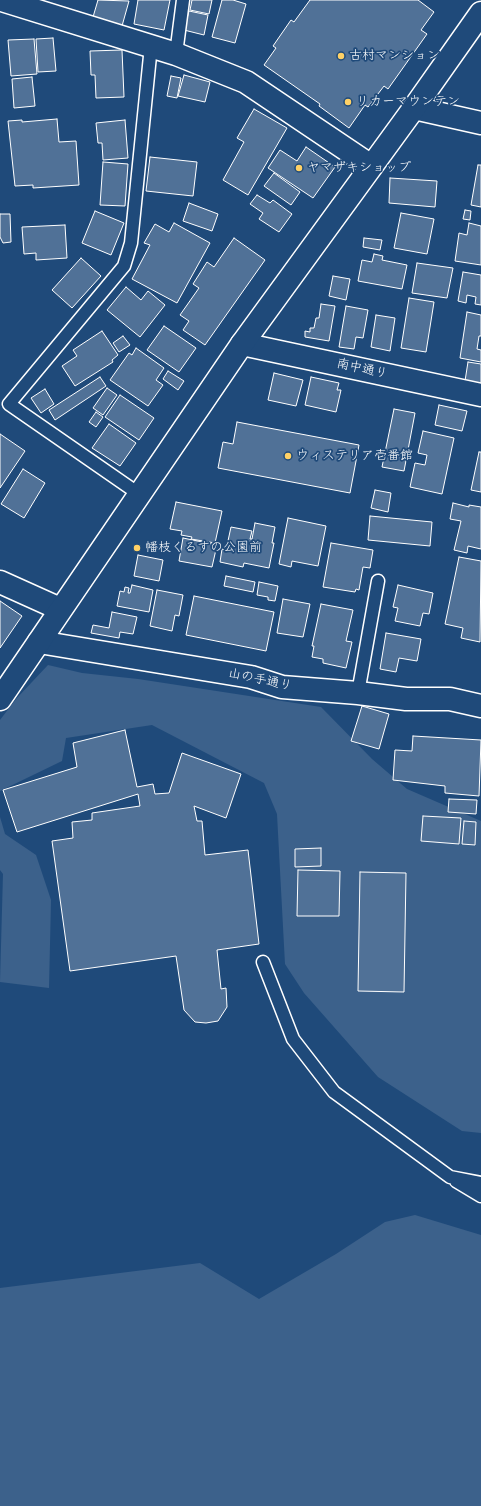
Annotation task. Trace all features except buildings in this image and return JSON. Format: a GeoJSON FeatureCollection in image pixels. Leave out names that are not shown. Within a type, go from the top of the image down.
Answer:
{"type":"FeatureCollection","features":[{"type":"Feature","properties":{"kind":"street"},"geometry":{"type":"LineString","coordinates":[[2,0],[176,54],[246,82],[370,166]]}},
{"type":"Feature","properties":{"kind":"street"},"geometry":{"type":"LineString","coordinates":[[0,699],[242,344],[370,166],[414,108],[481,13]]}},
{"type":"Feature","properties":{"kind":"street"},"geometry":{"type":"LineString","coordinates":[[414,108],[481,123]]}},
{"type":"Feature","properties":{"kind":"street","name":"南中通り"},"geometry":{"type":"LineString","coordinates":[[242,344],[481,395]]}},
{"type":"Feature","properties":{"kind":"street"},"geometry":{"type":"LineString","coordinates":[[0,582],[60,609]]}},
{"type":"Feature","properties":{"kind":"street","name":"山の手通り"},"geometry":{"type":"LineString","coordinates":[[39,642],[251,677],[282,687],[358,693],[406,699],[450,699],[481,706]]}},
{"type":"Feature","properties":{"kind":"lane"},"geometry":{"type":"LineString","coordinates":[[176,54],[179,21],[183,0]]}},
{"type":"Feature","properties":{"kind":"lane"},"geometry":{"type":"LineString","coordinates":[[139,494],[9,404],[124,266],[130,243],[151,46]]}},
{"type":"Feature","properties":{"kind":"lane"},"geometry":{"type":"LineString","coordinates":[[358,693],[378,581]]}},
{"type":"Feature","properties":{"kind":"lane"},"geometry":{"type":"LineString","coordinates":[[263,962],[293,1039],[334,1092],[450,1177],[481,1196]]}},
{"type":"Feature","properties":{"kind":"lane"},"geometry":{"type":"LineString","coordinates":[[450,1177],[481,1183]]}},
{"type":"Feature","properties":{"kind":"shaded area"},"geometry":{"type":"Polygon","coordinates":[[[48,665],[82,673],[138,679],[321,707],[372,759],[407,789],[481,821],[481,1133],[462,1131],[378,1077],[304,993],[285,964],[277,814],[264,783],[152,725],[66,738],[62,761],[0,791],[0,720],[16,699],[48,665]]]}},
{"type":"Feature","properties":{"kind":"shaded area"},"geometry":{"type":"Polygon","coordinates":[[[0,817],[5,834],[36,855],[51,900],[49,988],[0,982],[3,874],[0,870],[0,817]]]}},
{"type":"Feature","properties":{"kind":"shaded area"},"geometry":{"type":"Polygon","coordinates":[[[415,1215],[481,1235],[481,1506],[0,1506],[0,1288],[200,1263],[259,1299],[336,1254],[385,1222],[415,1215]]]}},
{"type":"Feature","properties":{"kind":"place","name":"古村マンション"},"geometry":{"type":"Point","coordinates":[341,56]}},
{"type":"Feature","properties":{"kind":"place","name":"リカーマウンテン"},"geometry":{"type":"Point","coordinates":[348,102]}},
{"type":"Feature","properties":{"kind":"place","name":"ヤマザキショップ"},"geometry":{"type":"Point","coordinates":[299,168]}},
{"type":"Feature","properties":{"kind":"place","name":"ウィステリア壱番館"},"geometry":{"type":"Point","coordinates":[288,456]}},
{"type":"Feature","properties":{"kind":"place","name":"幡枝くるすの公園前"},"geometry":{"type":"Point","coordinates":[137,548]}}]}
